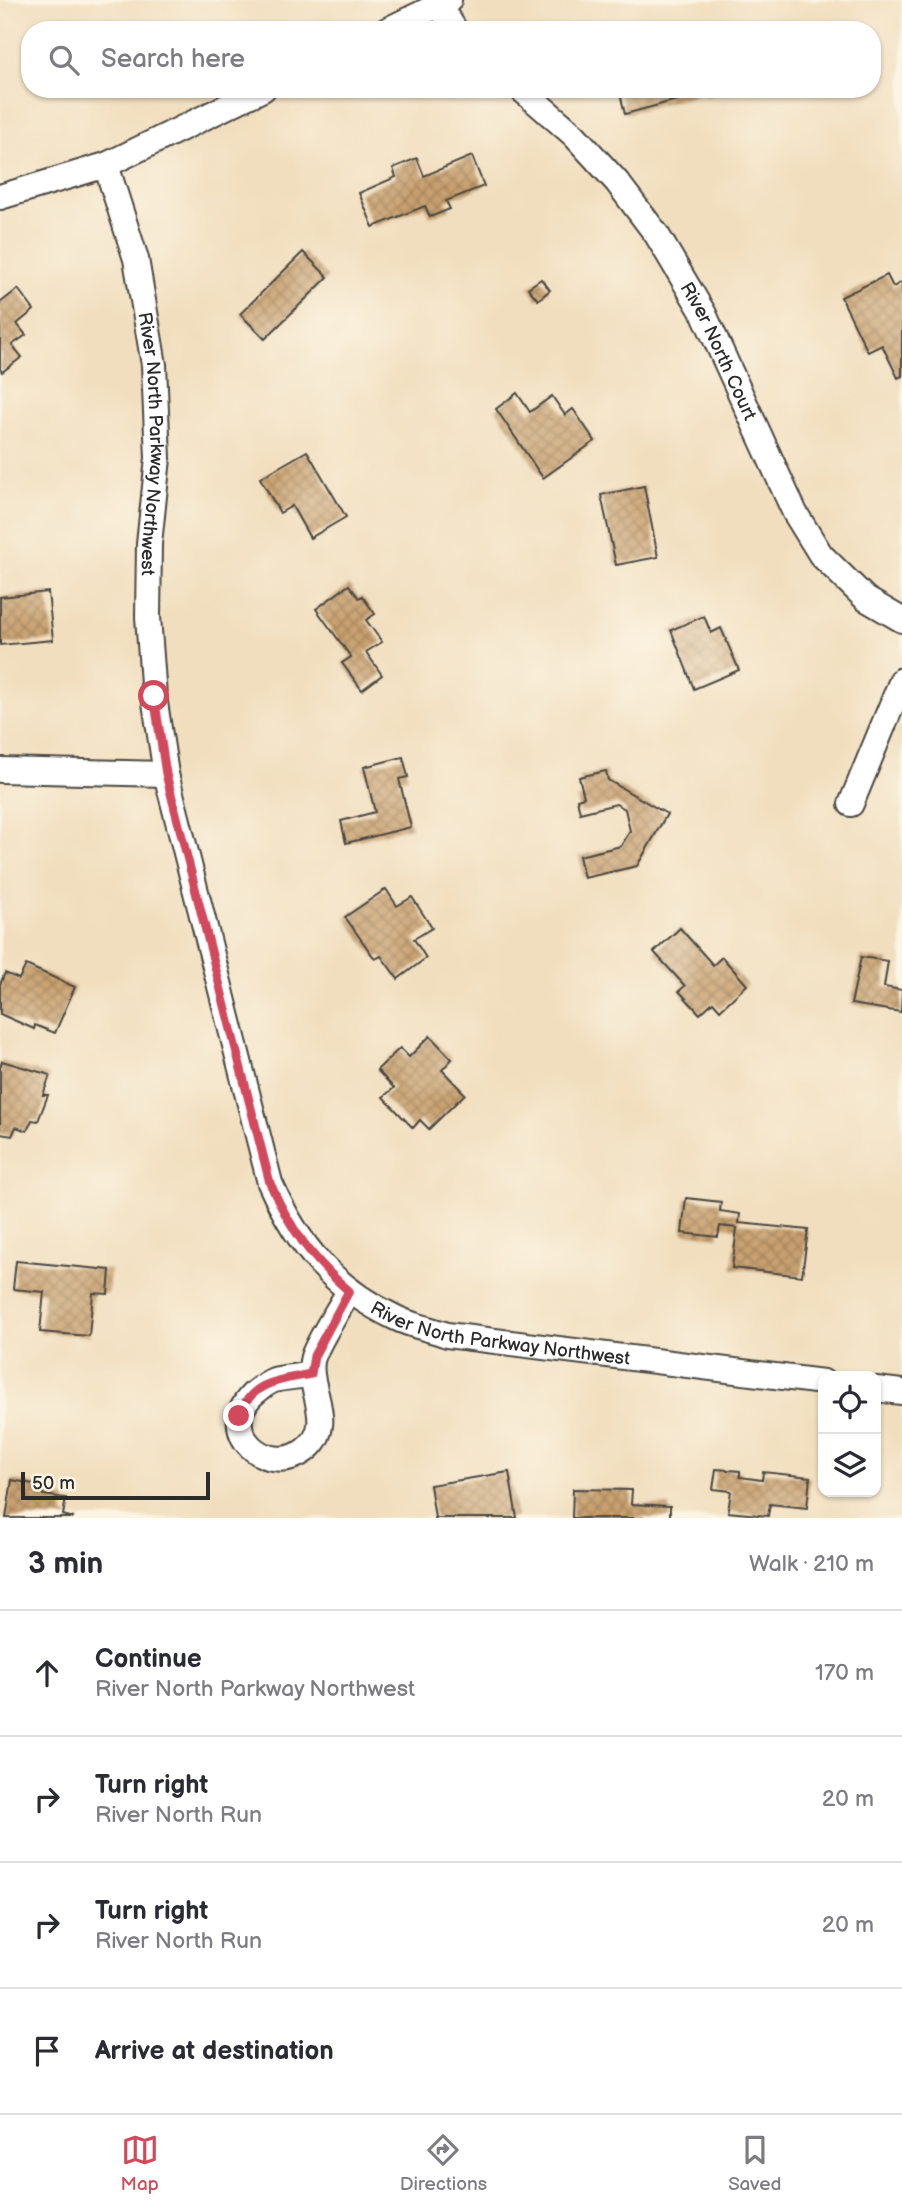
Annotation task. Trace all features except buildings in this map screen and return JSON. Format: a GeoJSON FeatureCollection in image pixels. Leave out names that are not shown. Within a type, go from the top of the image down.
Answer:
{"type":"FeatureCollection","features":[{"type":"Feature","properties":{"kind":"street"},"geometry":{"type":"LineString","coordinates":[[406,21],[444,3],[451,21]]}},
{"type":"Feature","properties":{"kind":"street"},"geometry":{"type":"LineString","coordinates":[[0,198],[106,164],[244,98]]}},
{"type":"Feature","properties":{"kind":"street","name":"River North Court"},"geometry":{"type":"LineString","coordinates":[[531,98],[574,135],[617,182],[657,235],[704,314],[795,513],[821,555],[866,599],[902,620]]}},
{"type":"Feature","properties":{"kind":"street","name":"River North Parkway Northwest"},"geometry":{"type":"LineString","coordinates":[[106,164],[136,259],[154,365],[158,458],[149,544],[148,617],[154,696],[166,774],[270,1183],[284,1213],[303,1244],[324,1269],[349,1291],[397,1319],[447,1335],[818,1381]]}},
{"type":"Feature","properties":{"kind":"street"},"geometry":{"type":"LineString","coordinates":[[851,804],[902,680]]}},
{"type":"Feature","properties":{"kind":"street"},"geometry":{"type":"LineString","coordinates":[[0,770],[166,774]]}},
{"type":"Feature","properties":{"kind":"street"},"geometry":{"type":"LineString","coordinates":[[311,1374],[314,1356],[349,1291]]}},
{"type":"Feature","properties":{"kind":"street"},"geometry":{"type":"LineString","coordinates":[[881,1390],[902,1392]]}},
{"type":"Feature","properties":{"kind":"route"},"geometry":{"type":"LineString","coordinates":[[154,696],[166,774],[270,1183],[303,1244],[324,1269],[349,1291],[314,1356],[311,1374],[275,1380],[261,1387],[243,1405],[239,1416]]}}]}
